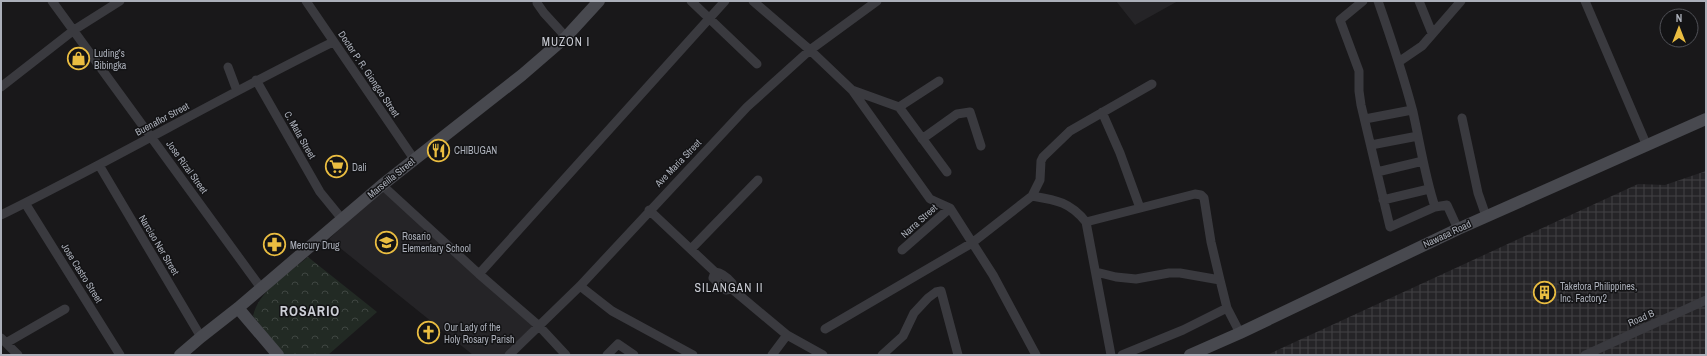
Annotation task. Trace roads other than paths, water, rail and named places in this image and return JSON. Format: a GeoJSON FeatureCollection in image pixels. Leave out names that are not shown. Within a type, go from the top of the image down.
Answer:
{"type":"FeatureCollection","features":[{"type":"Feature","properties":{"kind":"street","name":"Jose Rizal Street"},"geometry":{"type":"LineString","coordinates":[[52,1],[261,288]]}},
{"type":"Feature","properties":{"kind":"street"},"geometry":{"type":"LineString","coordinates":[[1,87],[74,30],[120,1]]}},
{"type":"Feature","properties":{"kind":"street","name":"Doctor P. R. Giongco Street"},"geometry":{"type":"LineString","coordinates":[[306,1],[414,159]]}},
{"type":"Feature","properties":{"kind":"street","name":"Marseilla Street"},"geometry":{"type":"LineString","coordinates":[[180,355],[200,337],[238,308],[382,185],[522,75],[566,37],[599,1]]}},
{"type":"Feature","properties":{"kind":"street"},"geometry":{"type":"LineString","coordinates":[[691,1],[757,64]]}},
{"type":"Feature","properties":{"kind":"street"},"geometry":{"type":"LineString","coordinates":[[478,274],[725,1]]}},
{"type":"Feature","properties":{"kind":"street"},"geometry":{"type":"LineString","coordinates":[[754,1],[810,50],[852,90],[930,199],[950,208],[993,275],[1036,355]]}},
{"type":"Feature","properties":{"kind":"street","name":"Ave Maria Street"},"geometry":{"type":"LineString","coordinates":[[509,355],[580,286],[649,210],[747,107],[810,50],[877,1]]}},
{"type":"Feature","properties":{"kind":"street"},"geometry":{"type":"LineString","coordinates":[[1364,1],[1340,20],[1359,71],[1359,91],[1382,200],[1390,227],[1435,207],[1447,205],[1458,228]]}},
{"type":"Feature","properties":{"kind":"street"},"geometry":{"type":"LineString","coordinates":[[1378,1],[1400,61],[1429,189],[1435,207]]}},
{"type":"Feature","properties":{"kind":"street"},"geometry":{"type":"LineString","coordinates":[[1419,1],[1432,33]]}},
{"type":"Feature","properties":{"kind":"street"},"geometry":{"type":"LineString","coordinates":[[1400,61],[1422,46],[1461,1]]}},
{"type":"Feature","properties":{"kind":"street"},"geometry":{"type":"LineString","coordinates":[[1585,1],[1647,146]]}},
{"type":"Feature","properties":{"kind":"street"},"geometry":{"type":"LineString","coordinates":[[537,3],[566,37]]}},
{"type":"Feature","properties":{"kind":"street","name":"Buenaflor Street"},"geometry":{"type":"LineString","coordinates":[[1,215],[99,166],[256,80],[333,42]]}},
{"type":"Feature","properties":{"kind":"street"},"geometry":{"type":"LineString","coordinates":[[228,67],[237,91]]}},
{"type":"Feature","properties":{"kind":"street","name":"C. Mata Street"},"geometry":{"type":"LineString","coordinates":[[256,80],[320,192],[342,219]]}},
{"type":"Feature","properties":{"kind":"street"},"geometry":{"type":"LineString","coordinates":[[899,107],[939,81]]}},
{"type":"Feature","properties":{"kind":"street"},"geometry":{"type":"LineString","coordinates":[[825,329],[972,243],[1032,196],[1040,180],[1040,161],[1070,131],[1152,84]]}},
{"type":"Feature","properties":{"kind":"street"},"geometry":{"type":"LineString","coordinates":[[852,90],[899,107],[947,172]]}},
{"type":"Feature","properties":{"kind":"street"},"geometry":{"type":"LineString","coordinates":[[1365,120],[1412,110]]}},
{"type":"Feature","properties":{"kind":"street"},"geometry":{"type":"LineString","coordinates":[[922,139],[957,114],[970,112],[981,146]]}},
{"type":"Feature","properties":{"kind":"street"},"geometry":{"type":"LineString","coordinates":[[1102,112],[1120,153],[1140,208]]}},
{"type":"Feature","properties":{"kind":"street"},"geometry":{"type":"LineString","coordinates":[[1462,118],[1478,193],[1486,216]]}},
{"type":"Feature","properties":{"kind":"street","name":"Nawasa Road"},"geometry":{"type":"LineString","coordinates":[[1190,355],[1240,333],[1458,228],[1706,119]]}},
{"type":"Feature","properties":{"kind":"street"},"geometry":{"type":"LineString","coordinates":[[1371,145],[1418,136]]}},
{"type":"Feature","properties":{"kind":"street"},"geometry":{"type":"LineString","coordinates":[[1377,172],[1423,161]]}},
{"type":"Feature","properties":{"kind":"street","name":"Narciso Ner Street"},"geometry":{"type":"LineString","coordinates":[[99,166],[200,337]]}},
{"type":"Feature","properties":{"kind":"street"},"geometry":{"type":"LineString","coordinates":[[690,249],[758,180]]}},
{"type":"Feature","properties":{"kind":"street"},"geometry":{"type":"LineString","coordinates":[[382,185],[478,274],[539,326],[566,355]]}},
{"type":"Feature","properties":{"kind":"street"},"geometry":{"type":"LineString","coordinates":[[1382,200],[1429,189]]}},
{"type":"Feature","properties":{"kind":"street"},"geometry":{"type":"LineString","coordinates":[[1086,222],[1195,194],[1202,196],[1227,308],[1240,333]]}},
{"type":"Feature","properties":{"kind":"street"},"geometry":{"type":"LineString","coordinates":[[1032,196],[1056,200],[1077,212],[1086,222],[1111,355]]}},
{"type":"Feature","properties":{"kind":"street","name":"Jose Castro Street"},"geometry":{"type":"LineString","coordinates":[[24,203],[120,355]]}},
{"type":"Feature","properties":{"kind":"street","name":"Narra Street"},"geometry":{"type":"LineString","coordinates":[[902,250],[950,208]]}},
{"type":"Feature","properties":{"kind":"street"},"geometry":{"type":"LineString","coordinates":[[649,210],[715,272],[726,277],[732,283],[732,289],[787,335],[823,355]]}},
{"type":"Feature","properties":{"kind":"street"},"geometry":{"type":"LineString","coordinates":[[1096,272],[1116,277],[1136,279],[1169,273],[1180,273],[1220,280]]}},
{"type":"Feature","properties":{"kind":"street"},"geometry":{"type":"LineString","coordinates":[[580,286],[612,311],[693,355]]}},
{"type":"Feature","properties":{"kind":"street"},"geometry":{"type":"LineString","coordinates":[[882,355],[903,336],[914,313],[928,298],[936,292],[941,291],[956,354]]}},
{"type":"Feature","properties":{"kind":"street","name":"Road B"},"geometry":{"type":"LineString","coordinates":[[1585,355],[1706,300]]}},
{"type":"Feature","properties":{"kind":"street"},"geometry":{"type":"LineString","coordinates":[[238,308],[278,355]]}},
{"type":"Feature","properties":{"kind":"street"},"geometry":{"type":"LineString","coordinates":[[1122,355],[1183,330],[1227,308]]}},
{"type":"Feature","properties":{"kind":"street"},"geometry":{"type":"LineString","coordinates":[[18,355],[4,341],[65,309]]}},
{"type":"Feature","properties":{"kind":"street"},"geometry":{"type":"LineString","coordinates":[[772,355],[787,335]]}},
{"type":"Feature","properties":{"kind":"street"},"geometry":{"type":"LineString","coordinates":[[607,355],[618,344],[634,355]]}},
{"type":"Feature","properties":{"kind":"place","name":"Luding's Bibingka"},"geometry":{"type":"Point","coordinates":[79,59]}},
{"type":"Feature","properties":{"kind":"place","name":"CHIBUGAN"},"geometry":{"type":"Point","coordinates":[439,150]}},
{"type":"Feature","properties":{"kind":"place","name":"Dali"},"geometry":{"type":"Point","coordinates":[337,167]}},
{"type":"Feature","properties":{"kind":"place","name":"Rosario Elementary School"},"geometry":{"type":"Point","coordinates":[387,242]}},
{"type":"Feature","properties":{"kind":"place","name":"Mercury Drug"},"geometry":{"type":"Point","coordinates":[275,245]}},
{"type":"Feature","properties":{"kind":"place","name":"Taketora Philippines, Inc. Factory2"},"geometry":{"type":"Point","coordinates":[1544,292]}},
{"type":"Feature","properties":{"kind":"place","name":"Our Lady of the Holy Rosary Parish"},"geometry":{"type":"Point","coordinates":[428,333]}},
{"type":"Feature","properties":{"kind":"district","name":"MUZON I"},"geometry":{"type":"Point","coordinates":[566,42]}},
{"type":"Feature","properties":{"kind":"district","name":"SILANGAN II"},"geometry":{"type":"Point","coordinates":[729,288]}},
{"type":"Feature","properties":{"kind":"district","name":"ROSARIO"},"geometry":{"type":"Point","coordinates":[310,311]}}]}
